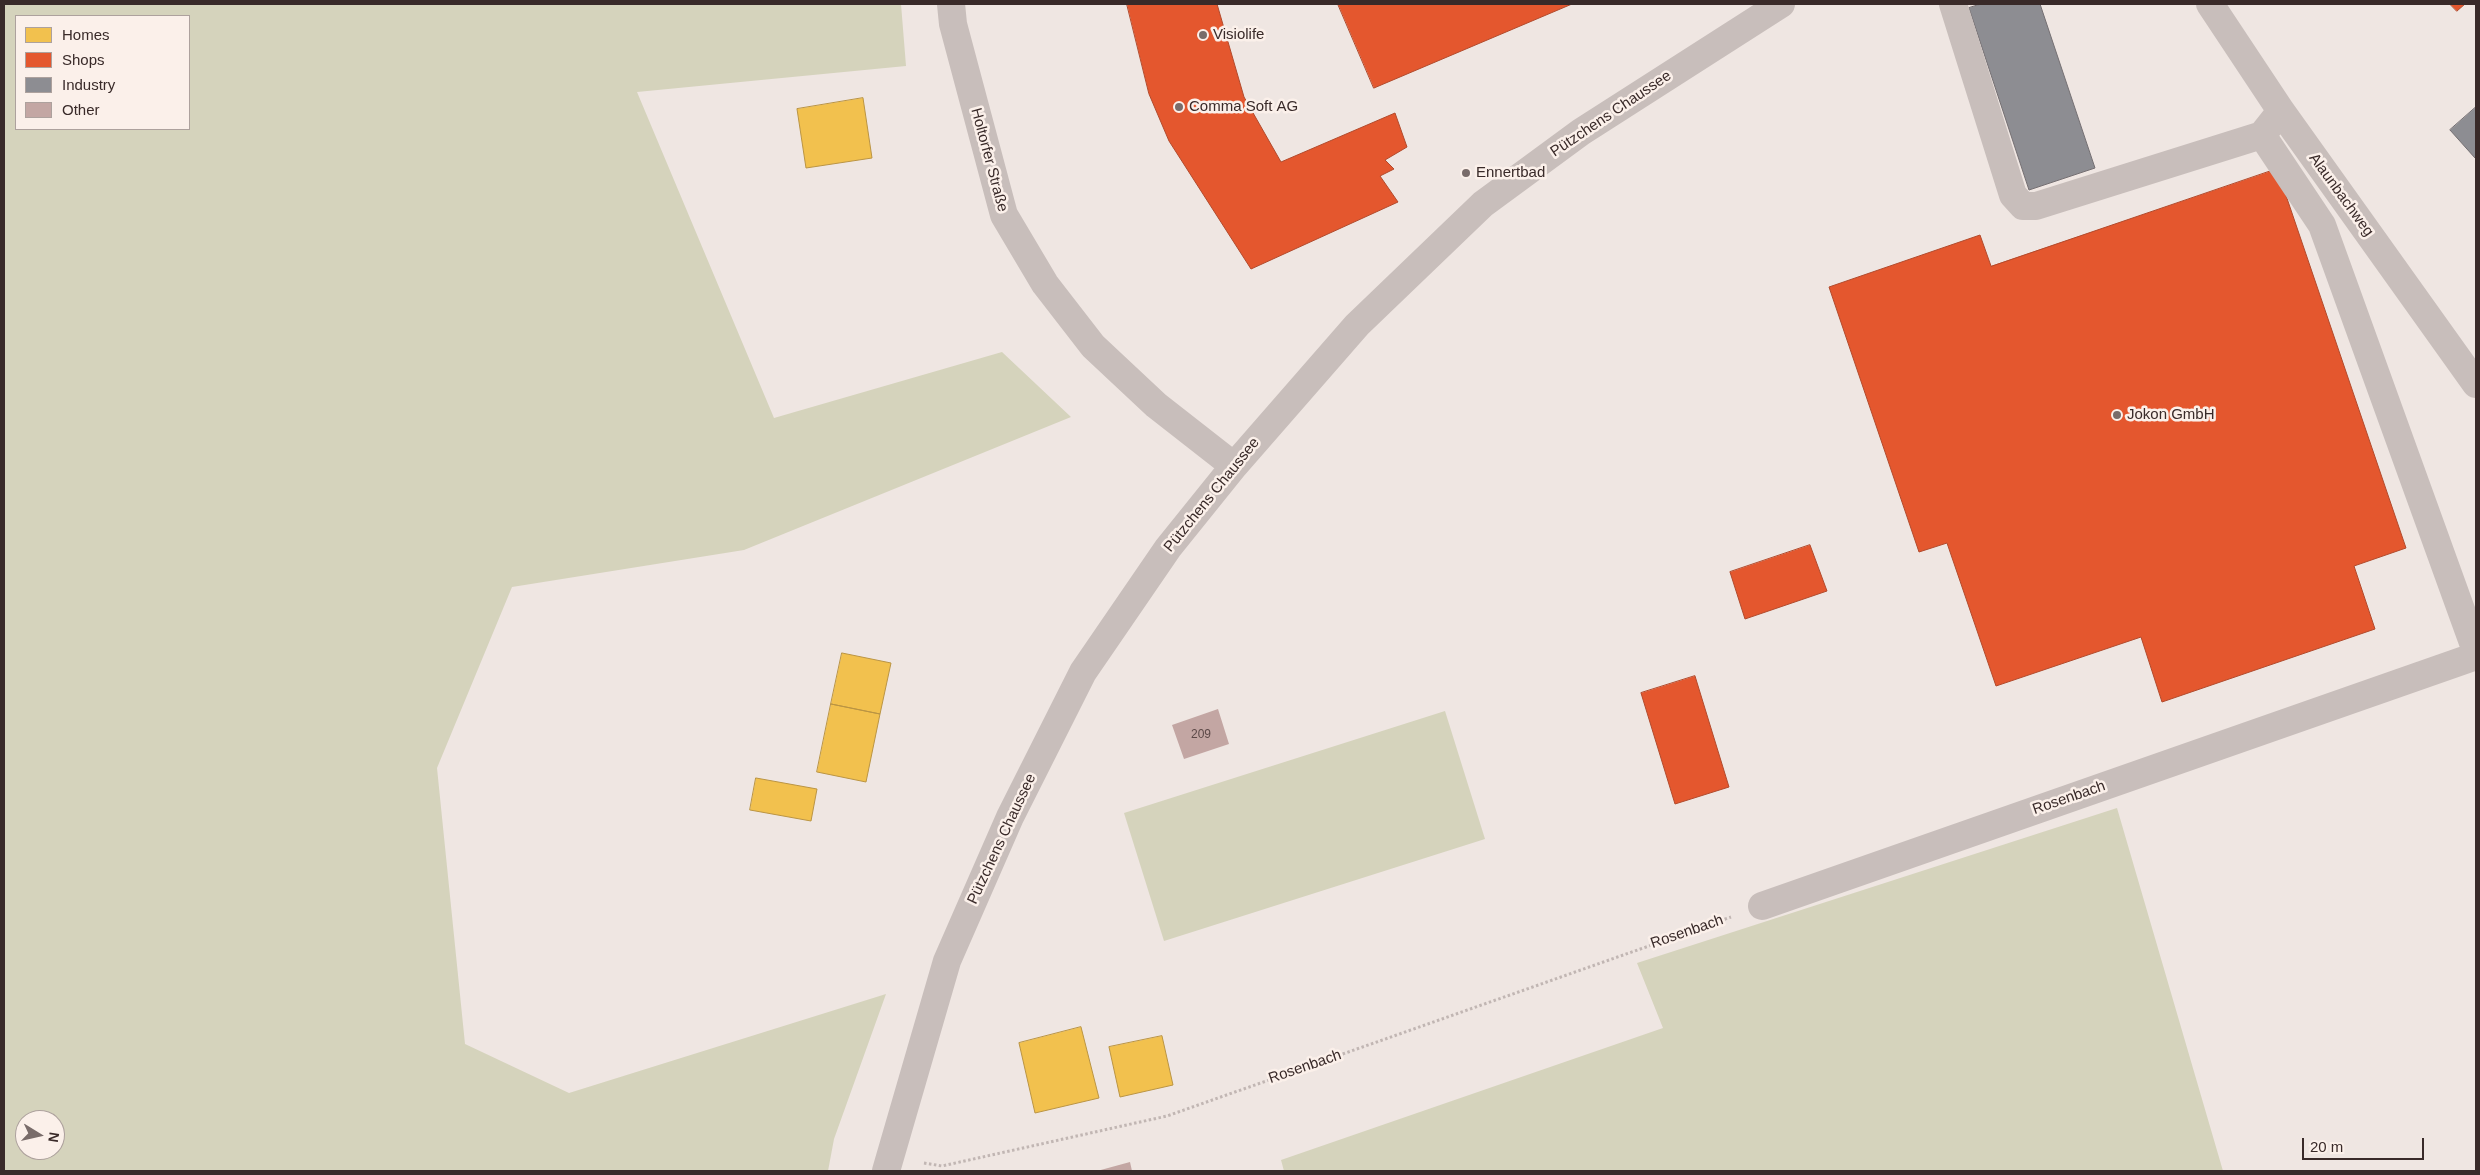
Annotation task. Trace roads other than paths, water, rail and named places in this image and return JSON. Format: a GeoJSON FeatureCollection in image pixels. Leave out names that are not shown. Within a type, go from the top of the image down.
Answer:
{"type":"FeatureCollection","features":[{"type":"Feature","properties":{"kind":"street","name":"Holtorfer Straße"},"geometry":{"type":"LineString","coordinates":[[951,4],[953,24],[1004,215],[1045,284],[1093,346],[1156,405],[1234,466]]}},
{"type":"Feature","properties":{"kind":"street","name":"Pützchens Chaussee"},"geometry":{"type":"LineString","coordinates":[[887,1165],[947,961],[1010,817],[1083,672],[1168,548],[1234,466],[1357,325],[1483,204],[1581,132],[1781,4]]}},
{"type":"Feature","properties":{"kind":"street"},"geometry":{"type":"LineString","coordinates":[[1953,4],[2013,195],[2024,206],[2036,206],[2262,135],[2281,111]]}},
{"type":"Feature","properties":{"kind":"street","name":"Alaunbachweg"},"geometry":{"type":"LineString","coordinates":[[2210,4],[2281,111],[2476,384]]}},
{"type":"Feature","properties":{"kind":"street"},"geometry":{"type":"LineString","coordinates":[[2262,135],[2322,225],[2476,651]]}},
{"type":"Feature","properties":{"kind":"street","name":"Rosenbach"},"geometry":{"type":"LineString","coordinates":[[1762,906],[2476,656]]}},
{"type":"Feature","properties":{"kind":"place","name":"Visiolife"},"geometry":{"type":"Point","coordinates":[1203,35]}},
{"type":"Feature","properties":{"kind":"place","name":"Comma Soft AG"},"geometry":{"type":"Point","coordinates":[1179,107]}},
{"type":"Feature","properties":{"kind":"place","name":"Ennertbad"},"geometry":{"type":"Point","coordinates":[1466,173]}},
{"type":"Feature","properties":{"kind":"place","name":"Jokon GmbH"},"geometry":{"type":"Point","coordinates":[2117,415]}}]}
